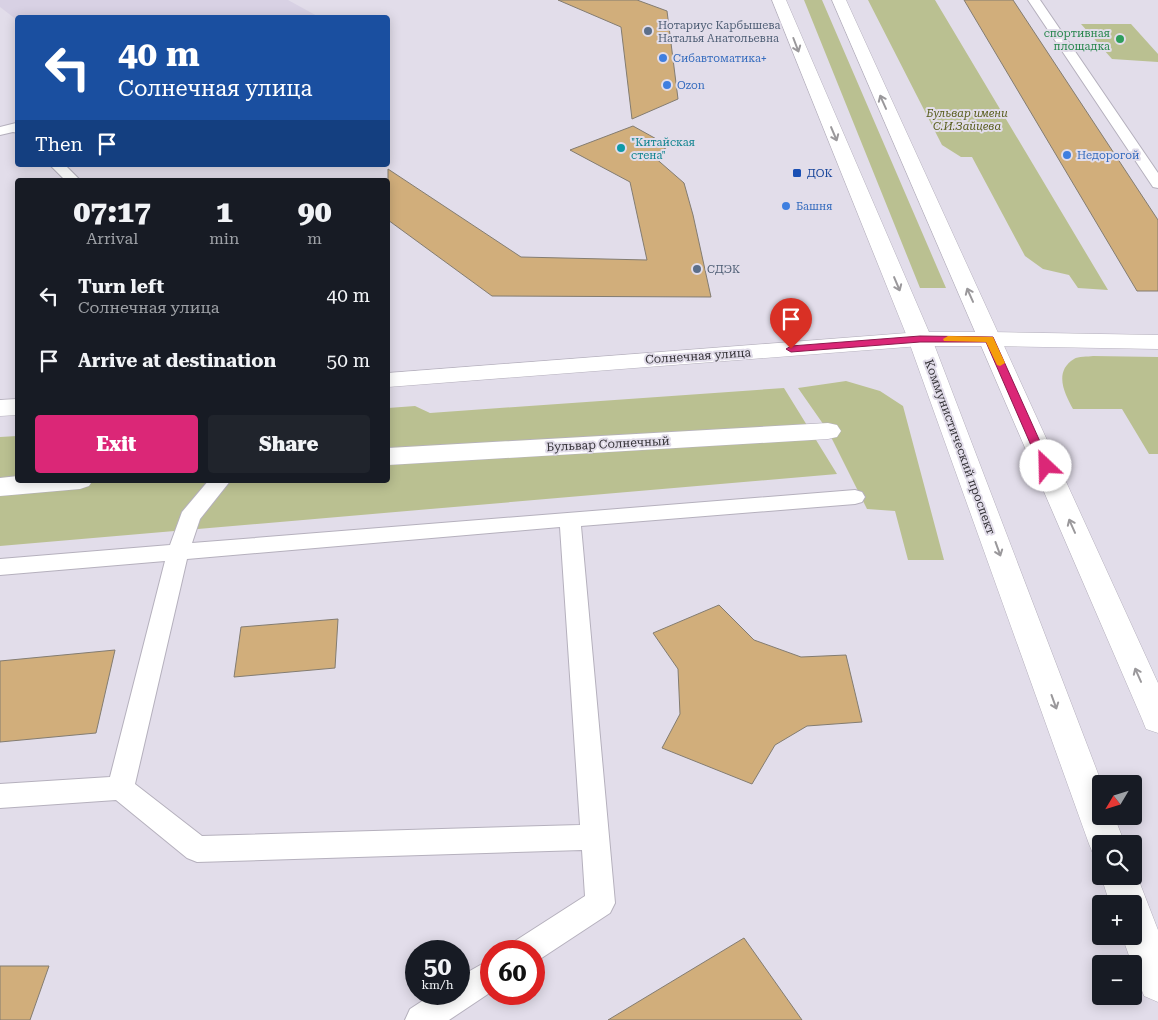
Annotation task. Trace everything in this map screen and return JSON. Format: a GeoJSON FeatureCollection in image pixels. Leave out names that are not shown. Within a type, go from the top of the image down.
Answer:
{"type":"FeatureCollection","features":[{"type":"Feature","properties":{"kind":"main road","name":"Коммунистический проспект"},"geometry":{"type":"LineString","coordinates":[[780,0],[797,47],[920,339],[1104,835]]}},
{"type":"Feature","properties":{"kind":"main road"},"geometry":{"type":"LineString","coordinates":[[838,0],[1158,720]]}},
{"type":"Feature","properties":{"kind":"main road","name":"Солнечная улица"},"geometry":{"type":"LineString","coordinates":[[390,380],[920,339],[1158,342]]}},
{"type":"Feature","properties":{"kind":"main road"},"geometry":{"type":"LineString","coordinates":[[0,408],[15,407]]}},
{"type":"Feature","properties":{"kind":"main road","name":"Бульвар Солнечный"},"geometry":{"type":"LineString","coordinates":[[390,457],[828,431]]}},
{"type":"Feature","properties":{"kind":"main road"},"geometry":{"type":"LineString","coordinates":[[0,487],[46,483]]}},
{"type":"Feature","properties":{"kind":"main road"},"geometry":{"type":"LineString","coordinates":[[1142,939],[1158,982]]}},
{"type":"Feature","properties":{"kind":"lane"},"geometry":{"type":"LineString","coordinates":[[1034,0],[1158,184]]}},
{"type":"Feature","properties":{"kind":"lane"},"geometry":{"type":"LineString","coordinates":[[0,131],[15,127]]}},
{"type":"Feature","properties":{"kind":"lane"},"geometry":{"type":"LineString","coordinates":[[59,167],[71,178]]}},
{"type":"Feature","properties":{"kind":"lane"},"geometry":{"type":"LineString","coordinates":[[121,788],[178,552],[190,517],[218,483]]}},
{"type":"Feature","properties":{"kind":"lane"},"geometry":{"type":"LineString","coordinates":[[0,567],[855,496]]}},
{"type":"Feature","properties":{"kind":"lane"},"geometry":{"type":"LineString","coordinates":[[543,940],[600,903],[570,519]]}},
{"type":"Feature","properties":{"kind":"lane"},"geometry":{"type":"LineString","coordinates":[[0,796],[121,788],[197,849],[595,837]]}},
{"type":"Feature","properties":{"kind":"lane"},"geometry":{"type":"LineString","coordinates":[[421,1020],[480,981]]}},
{"type":"Feature","properties":{"kind":"shaded area"},"geometry":{"type":"Polygon","coordinates":[[[0,0],[288,0],[315,15],[15,15],[15,18],[0,7],[0,0]]]}},
{"type":"Feature","properties":{"kind":"green space"},"geometry":{"type":"Polygon","coordinates":[[[804,0],[822,0],[946,288],[920,288],[804,0]]]}},
{"type":"Feature","properties":{"kind":"green space","name":"Бульвар имени С.И.Зайцева"},"geometry":{"type":"Polygon","coordinates":[[[868,0],[935,0],[1108,290],[1078,288],[1069,275],[1043,269],[1025,256],[972,157],[961,157],[942,145],[868,0]]]}},
{"type":"Feature","properties":{"kind":"green space","name":"спортивная площадка"},"geometry":{"type":"Polygon","coordinates":[[[1081,24],[1131,24],[1158,54],[1158,62],[1112,59],[1081,24]]]}},
{"type":"Feature","properties":{"kind":"green space"},"geometry":{"type":"Polygon","coordinates":[[[1093,356],[1158,357],[1158,454],[1149,454],[1122,409],[1073,409],[1064,390],[1062,377],[1064,370],[1076,358],[1093,356]]]}},
{"type":"Feature","properties":{"kind":"green space"},"geometry":{"type":"Polygon","coordinates":[[[846,381],[880,391],[903,406],[944,560],[908,560],[895,511],[867,509],[828,431],[798,388],[846,381]]]}},
{"type":"Feature","properties":{"kind":"green space"},"geometry":{"type":"Polygon","coordinates":[[[784,388],[837,474],[0,546],[0,437],[15,436],[15,483],[390,483],[390,408],[415,406],[430,413],[784,388]]]}},
{"type":"Feature","properties":{"kind":"building"},"geometry":{"type":"Polygon","coordinates":[[[558,0],[637,0],[667,11],[678,99],[632,119],[621,27],[558,0]]]}},
{"type":"Feature","properties":{"kind":"building"},"geometry":{"type":"Polygon","coordinates":[[[964,0],[1013,0],[1158,220],[1158,291],[1137,291],[964,0]]]}},
{"type":"Feature","properties":{"kind":"building","name":"\"Китайская стена\""},"geometry":{"type":"Polygon","coordinates":[[[633,126],[669,146],[653,156],[684,183],[711,297],[492,296],[390,221],[390,178],[388,178],[388,169],[521,257],[647,260],[630,182],[570,150],[633,126]]]}},
{"type":"Feature","properties":{"kind":"building"},"geometry":{"type":"Polygon","coordinates":[[[719,605],[754,640],[801,657],[846,655],[862,722],[807,726],[775,745],[752,784],[662,748],[680,714],[678,669],[653,633],[719,605]]]}},
{"type":"Feature","properties":{"kind":"building"},"geometry":{"type":"Polygon","coordinates":[[[338,619],[335,668],[234,677],[241,627],[338,619]]]}},
{"type":"Feature","properties":{"kind":"building"},"geometry":{"type":"Polygon","coordinates":[[[115,650],[96,733],[0,742],[0,661],[115,650]]]}},
{"type":"Feature","properties":{"kind":"building"},"geometry":{"type":"Polygon","coordinates":[[[744,938],[802,1020],[608,1020],[744,938]]]}},
{"type":"Feature","properties":{"kind":"building"},"geometry":{"type":"Polygon","coordinates":[[[0,966],[49,966],[30,1020],[0,1020],[0,966]]]}},
{"type":"Feature","properties":{"kind":"slow traffic"},"geometry":{"type":"LineString","coordinates":[[948,339],[990,340],[1000,363]]}},
{"type":"Feature","properties":{"kind":"place","name":"Нотариус Карбышева Наталья Анатольевна"},"geometry":{"type":"Point","coordinates":[648,31]}},
{"type":"Feature","properties":{"kind":"place","name":"спортивная площадка"},"geometry":{"type":"Point","coordinates":[1120,39]}},
{"type":"Feature","properties":{"kind":"place","name":"Сибавтоматика+"},"geometry":{"type":"Point","coordinates":[663,58]}},
{"type":"Feature","properties":{"kind":"place","name":"Ozon"},"geometry":{"type":"Point","coordinates":[667,85]}},
{"type":"Feature","properties":{"kind":"place","name":"\"Китайская стена\""},"geometry":{"type":"Point","coordinates":[621,148]}},
{"type":"Feature","properties":{"kind":"place","name":"Недорогой"},"geometry":{"type":"Point","coordinates":[1067,155]}},
{"type":"Feature","properties":{"kind":"place","name":"ДОК"},"geometry":{"type":"Point","coordinates":[797,173]}},
{"type":"Feature","properties":{"kind":"place","name":"Башня"},"geometry":{"type":"Point","coordinates":[786,206]}},
{"type":"Feature","properties":{"kind":"place","name":"СДЭК"},"geometry":{"type":"Point","coordinates":[697,269]}},
{"type":"Feature","properties":{"kind":"route"},"geometry":{"type":"LineString","coordinates":[[791,349],[920,339],[990,340],[1046,466]]}}]}
